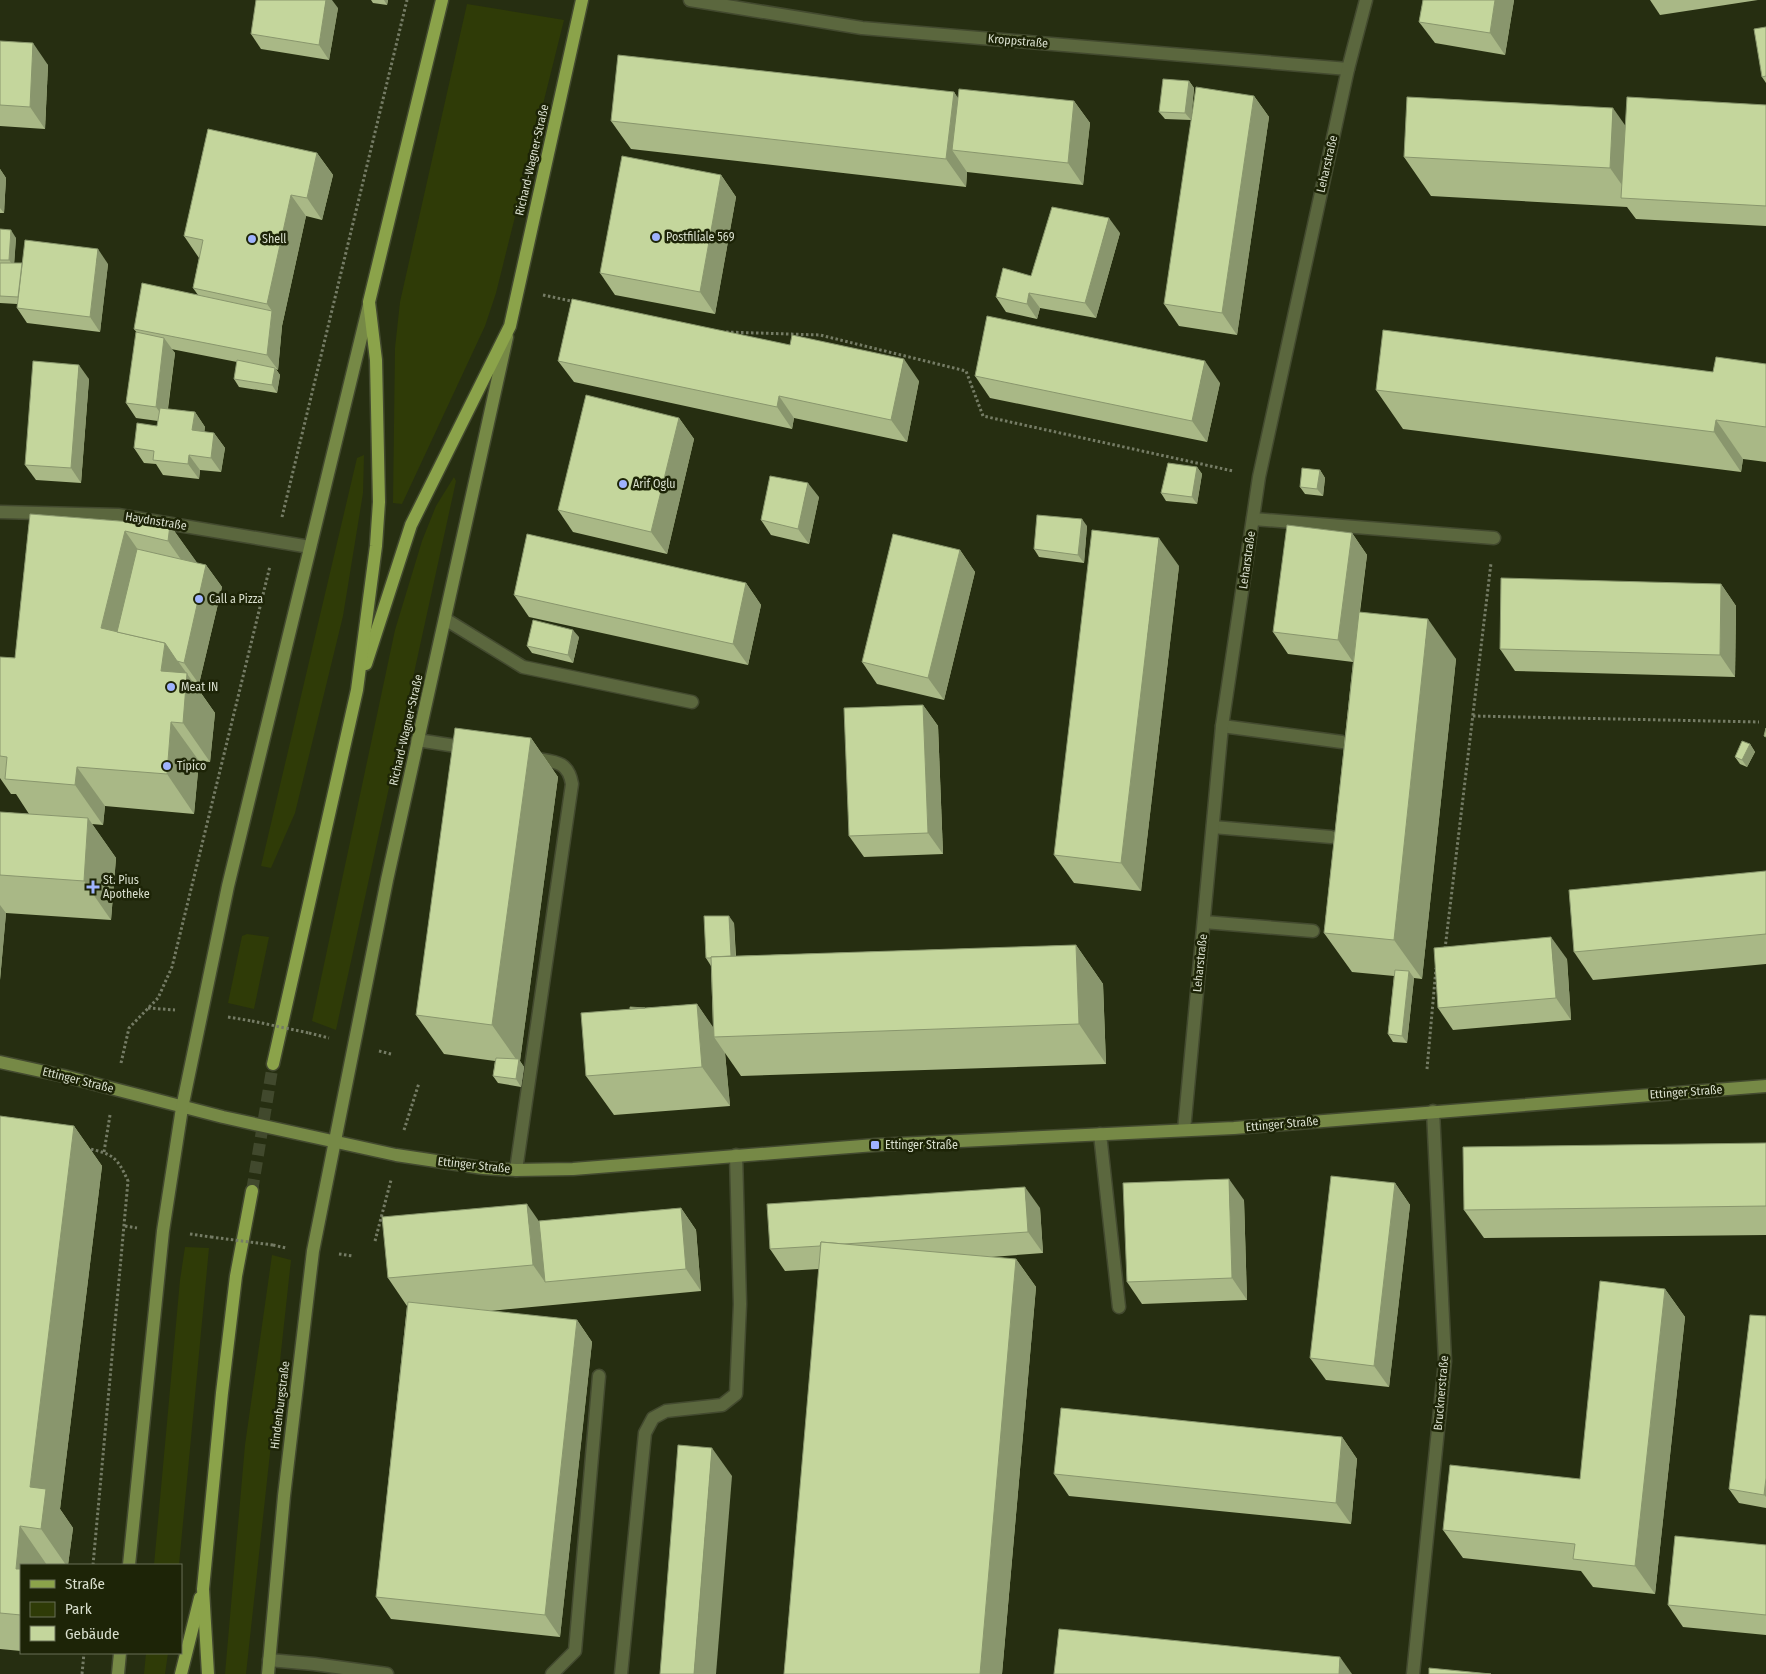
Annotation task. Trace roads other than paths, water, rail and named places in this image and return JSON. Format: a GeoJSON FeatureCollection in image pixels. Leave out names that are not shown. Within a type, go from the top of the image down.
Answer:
{"type":"FeatureCollection","features":[{"type":"Feature","properties":{"kind":"main road","name":"Richard-Wagner-Straße"},"geometry":{"type":"LineString","coordinates":[[182,1108],[228,886],[442,0]]}},
{"type":"Feature","properties":{"kind":"main road","name":"Richard-Wagner-Straße"},"geometry":{"type":"LineString","coordinates":[[334,1141],[417,740],[582,0]]}},
{"type":"Feature","properties":{"kind":"main road","name":"Richard-Wagner-Straße"},"geometry":{"type":"LineString","coordinates":[[273,1064],[357,690],[376,546],[379,502],[376,360],[370,302]]}},
{"type":"Feature","properties":{"kind":"main road","name":"Richard-Wagner-Straße"},"geometry":{"type":"LineString","coordinates":[[357,690],[387,606],[411,525],[510,326]]}},
{"type":"Feature","properties":{"kind":"main road","name":"Ettinger Straße"},"geometry":{"type":"LineString","coordinates":[[0,1062],[182,1108],[396,1156],[483,1168],[516,1170],[573,1169],[875,1145],[1184,1130],[1766,1086]]}},
{"type":"Feature","properties":{"kind":"main road"},"geometry":{"type":"LineString","coordinates":[[129,1564],[163,1231],[182,1108]]}},
{"type":"Feature","properties":{"kind":"main road","name":"Hindenburgstraße"},"geometry":{"type":"LineString","coordinates":[[268,1674],[284,1496],[309,1275],[334,1141]]}},
{"type":"Feature","properties":{"kind":"main road"},"geometry":{"type":"LineString","coordinates":[[181,1674],[203,1588],[234,1296],[252,1191]]}},
{"type":"Feature","properties":{"kind":"main road"},"geometry":{"type":"LineString","coordinates":[[203,1588],[208,1674]]}},
{"type":"Feature","properties":{"kind":"main road"},"geometry":{"type":"LineString","coordinates":[[118,1674],[120,1654]]}},
{"type":"Feature","properties":{"kind":"street","name":"Kroppstraße"},"geometry":{"type":"LineString","coordinates":[[690,0],[862,28],[1348,69]]}},
{"type":"Feature","properties":{"kind":"street","name":"Leharstraße"},"geometry":{"type":"LineString","coordinates":[[1184,1130],[1222,726],[1259,477],[1348,69],[1366,0]]}},
{"type":"Feature","properties":{"kind":"street","name":"Haydnstraße"},"geometry":{"type":"LineString","coordinates":[[0,512],[118,515],[310,547]]}},
{"type":"Feature","properties":{"kind":"street"},"geometry":{"type":"LineString","coordinates":[[1253,519],[1494,538]]}},
{"type":"Feature","properties":{"kind":"street"},"geometry":{"type":"LineString","coordinates":[[445,618],[523,667],[692,702]]}},
{"type":"Feature","properties":{"kind":"street"},"geometry":{"type":"LineString","coordinates":[[1222,726],[1342,742]]}},
{"type":"Feature","properties":{"kind":"street"},"geometry":{"type":"LineString","coordinates":[[417,740],[478,749]]}},
{"type":"Feature","properties":{"kind":"street"},"geometry":{"type":"LineString","coordinates":[[516,1170],[572,784],[570,772],[563,765],[517,755]]}},
{"type":"Feature","properties":{"kind":"street"},"geometry":{"type":"LineString","coordinates":[[1213,827],[1331,838]]}},
{"type":"Feature","properties":{"kind":"street"},"geometry":{"type":"LineString","coordinates":[[1204,922],[1313,931]]}},
{"type":"Feature","properties":{"kind":"street","name":"Brucknerstraße"},"geometry":{"type":"LineString","coordinates":[[1413,1674],[1445,1361],[1432,1111]]}},
{"type":"Feature","properties":{"kind":"street"},"geometry":{"type":"LineString","coordinates":[[1100,1134],[1119,1307]]}},
{"type":"Feature","properties":{"kind":"street"},"geometry":{"type":"LineString","coordinates":[[621,1674],[641,1462],[648,1423],[658,1413],[666,1410],[722,1405],[736,1394],[740,1304],[736,1155]]}},
{"type":"Feature","properties":{"kind":"street"},"geometry":{"type":"LineString","coordinates":[[552,1674],[575,1651],[599,1376]]}},
{"type":"Feature","properties":{"kind":"street"},"geometry":{"type":"LineString","coordinates":[[269,1660],[387,1674]]}},
{"type":"Feature","properties":{"kind":"tunnel"},"geometry":{"type":"LineString","coordinates":[[252,1191],[273,1064]]}},
{"type":"Feature","properties":{"kind":"place","name":"Postfiliale 569"},"geometry":{"type":"Point","coordinates":[656,237]}},
{"type":"Feature","properties":{"kind":"place","name":"Shell"},"geometry":{"type":"Point","coordinates":[252,239]}},
{"type":"Feature","properties":{"kind":"place","name":"Arif Oglu"},"geometry":{"type":"Point","coordinates":[623,484]}},
{"type":"Feature","properties":{"kind":"place","name":"Call a Pizza"},"geometry":{"type":"Point","coordinates":[199,599]}},
{"type":"Feature","properties":{"kind":"place","name":"Meat IN"},"geometry":{"type":"Point","coordinates":[171,687]}},
{"type":"Feature","properties":{"kind":"place","name":"Tipico"},"geometry":{"type":"Point","coordinates":[167,766]}},
{"type":"Feature","properties":{"kind":"place","name":"St. Pius Apotheke"},"geometry":{"type":"Point","coordinates":[93,887]}},
{"type":"Feature","properties":{"kind":"place","name":"Ettinger Straße"},"geometry":{"type":"Point","coordinates":[875,1145]}}]}
